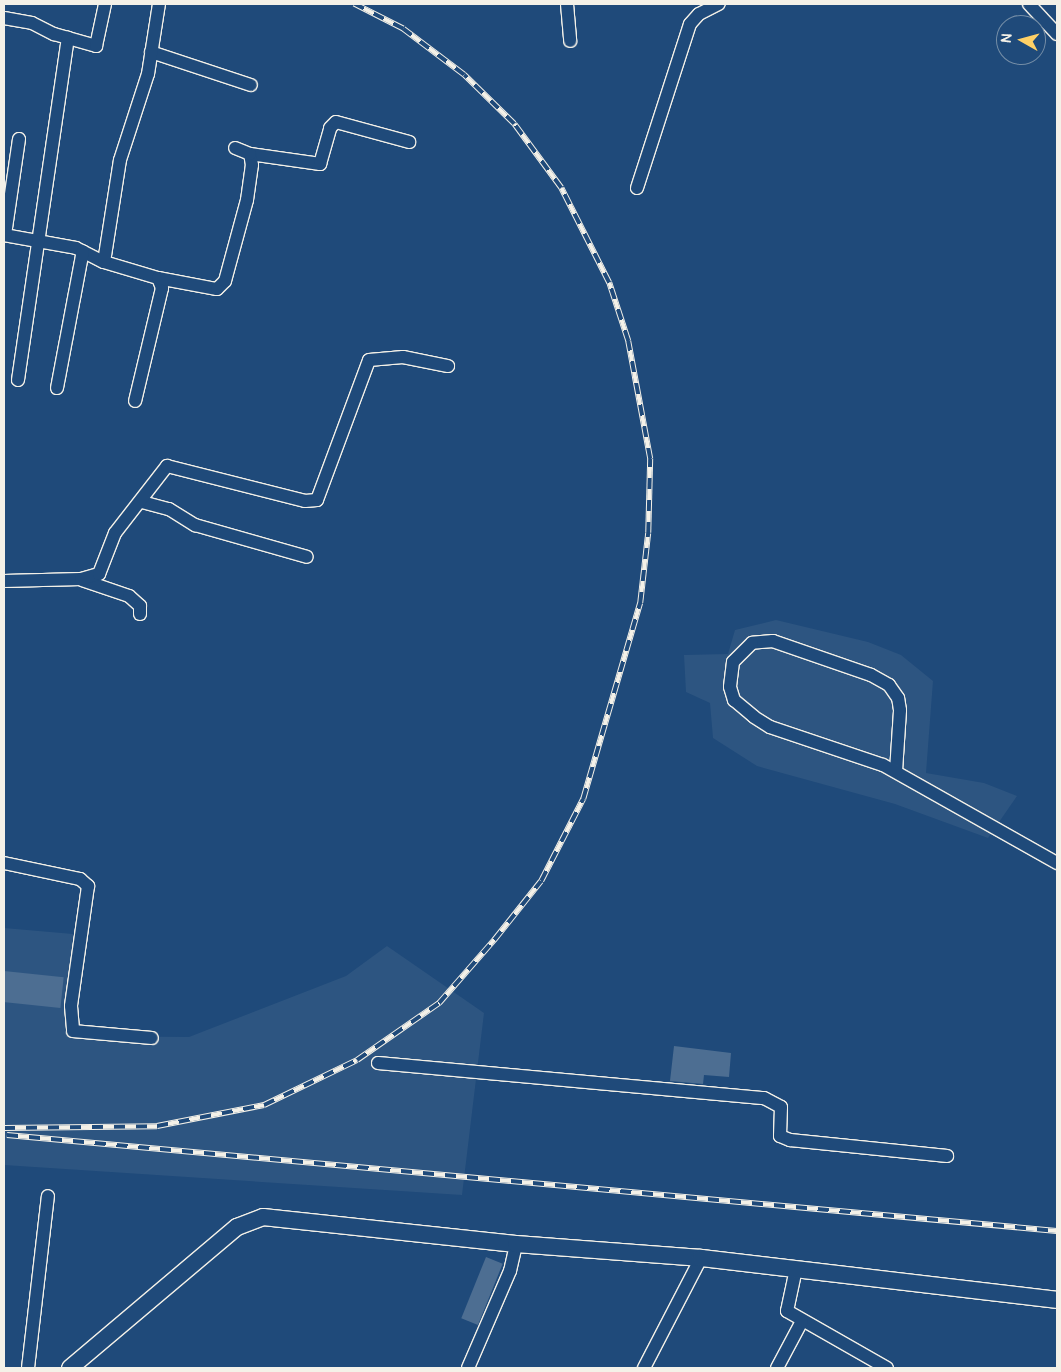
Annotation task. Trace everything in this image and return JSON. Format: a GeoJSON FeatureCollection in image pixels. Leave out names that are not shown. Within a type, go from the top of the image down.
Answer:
{"type":"FeatureCollection","features":[{"type":"Feature","properties":{"kind":"main road"},"geometry":{"type":"LineString","coordinates":[[70,1368],[237,1227],[263,1217],[516,1244],[701,1258],[1057,1300]]}},
{"type":"Feature","properties":{"kind":"street"},"geometry":{"type":"LineString","coordinates":[[4,18],[32,23],[92,46],[99,44],[106,4]]}},
{"type":"Feature","properties":{"kind":"street"},"geometry":{"type":"LineString","coordinates":[[104,262],[120,160],[151,52],[159,4]]}},
{"type":"Feature","properties":{"kind":"street"},"geometry":{"type":"LineString","coordinates":[[567,4],[570,41]]}},
{"type":"Feature","properties":{"kind":"street"},"geometry":{"type":"LineString","coordinates":[[637,188],[690,24],[699,14],[719,4]]}},
{"type":"Feature","properties":{"kind":"street"},"geometry":{"type":"LineString","coordinates":[[1029,4],[1041,14],[1057,34]]}},
{"type":"Feature","properties":{"kind":"street"},"geometry":{"type":"LineString","coordinates":[[1041,14],[1057,17]]}},
{"type":"Feature","properties":{"kind":"street"},"geometry":{"type":"LineString","coordinates":[[18,380],[40,242],[68,38]]}},
{"type":"Feature","properties":{"kind":"street"},"geometry":{"type":"LineString","coordinates":[[151,52],[251,85]]}},
{"type":"Feature","properties":{"kind":"street"},"geometry":{"type":"LineString","coordinates":[[235,148],[250,154],[316,166],[324,161],[330,128],[336,122],[409,142]]}},
{"type":"Feature","properties":{"kind":"street"},"geometry":{"type":"LineString","coordinates":[[19,139],[4,235],[83,251],[104,262],[158,278],[221,287],[247,200],[252,165],[250,154]]}},
{"type":"Feature","properties":{"kind":"street"},"geometry":{"type":"LineString","coordinates":[[57,388],[83,251]]}},
{"type":"Feature","properties":{"kind":"street"},"geometry":{"type":"LineString","coordinates":[[135,402],[162,288],[158,278]]}},
{"type":"Feature","properties":{"kind":"street"},"geometry":{"type":"LineString","coordinates":[[4,581],[81,580],[99,574],[114,533],[142,502],[168,466],[305,500],[317,500],[369,360],[403,357],[448,366]]}},
{"type":"Feature","properties":{"kind":"street"},"geometry":{"type":"LineString","coordinates":[[142,502],[169,509],[194,525],[307,557]]}},
{"type":"Feature","properties":{"kind":"street"},"geometry":{"type":"LineString","coordinates":[[81,580],[129,596],[140,606],[140,614]]}},
{"type":"Feature","properties":{"kind":"street"},"geometry":{"type":"LineString","coordinates":[[896,772],[900,710],[898,698],[889,685],[871,675],[773,641],[752,643],[733,662],[730,687],[740,709],[770,727],[868,758],[1057,863]]}},
{"type":"Feature","properties":{"kind":"street"},"geometry":{"type":"LineString","coordinates":[[4,863],[80,879],[88,886],[72,1006],[73,1031],[152,1038]]}},
{"type":"Feature","properties":{"kind":"street"},"geometry":{"type":"LineString","coordinates":[[378,1063],[764,1098],[781,1107],[780,1136],[790,1140],[947,1156]]}},
{"type":"Feature","properties":{"kind":"street"},"geometry":{"type":"LineString","coordinates":[[28,1368],[48,1196]]}},
{"type":"Feature","properties":{"kind":"street"},"geometry":{"type":"LineString","coordinates":[[468,1368],[510,1271],[516,1244]]}},
{"type":"Feature","properties":{"kind":"street"},"geometry":{"type":"LineString","coordinates":[[644,1368],[701,1258]]}},
{"type":"Feature","properties":{"kind":"street"},"geometry":{"type":"LineString","coordinates":[[796,1269],[785,1307],[802,1321],[887,1368]]}},
{"type":"Feature","properties":{"kind":"street"},"geometry":{"type":"LineString","coordinates":[[777,1368],[802,1321]]}},
{"type":"Feature","properties":{"kind":"shaded area"},"geometry":{"type":"Polygon","coordinates":[[[776,620],[868,642],[901,655],[933,681],[926,773],[984,783],[1017,796],[988,838],[895,804],[757,766],[713,738],[710,703],[686,692],[684,655],[728,654],[735,630],[776,620]]]}},
{"type":"Feature","properties":{"kind":"shaded area"},"geometry":{"type":"Polygon","coordinates":[[[4,928],[73,934],[66,1036],[189,1037],[346,976],[387,946],[484,1013],[462,1195],[4,1165],[4,928]]]}},
{"type":"Feature","properties":{"kind":"building"},"geometry":{"type":"Polygon","coordinates":[[[4,971],[64,977],[60,1008],[4,1002],[4,971]]]}},
{"type":"Feature","properties":{"kind":"building"},"geometry":{"type":"Polygon","coordinates":[[[674,1046],[731,1053],[729,1077],[704,1075],[703,1084],[670,1081],[674,1046]]]}},
{"type":"Feature","properties":{"kind":"building"},"geometry":{"type":"Polygon","coordinates":[[[486,1257],[503,1264],[478,1325],[461,1318],[486,1257]]]}},
{"type":"Feature","properties":{"kind":"railway"},"geometry":{"type":"LineString","coordinates":[[4,1128],[157,1126],[264,1105],[357,1060],[439,1003],[494,940],[541,881],[583,799],[640,603],[648,533],[650,459],[628,341],[609,283],[561,188],[514,124],[464,75],[403,29],[354,4]]}},
{"type":"Feature","properties":{"kind":"railway"},"geometry":{"type":"LineString","coordinates":[[7,1135],[1057,1231]]}}]}
